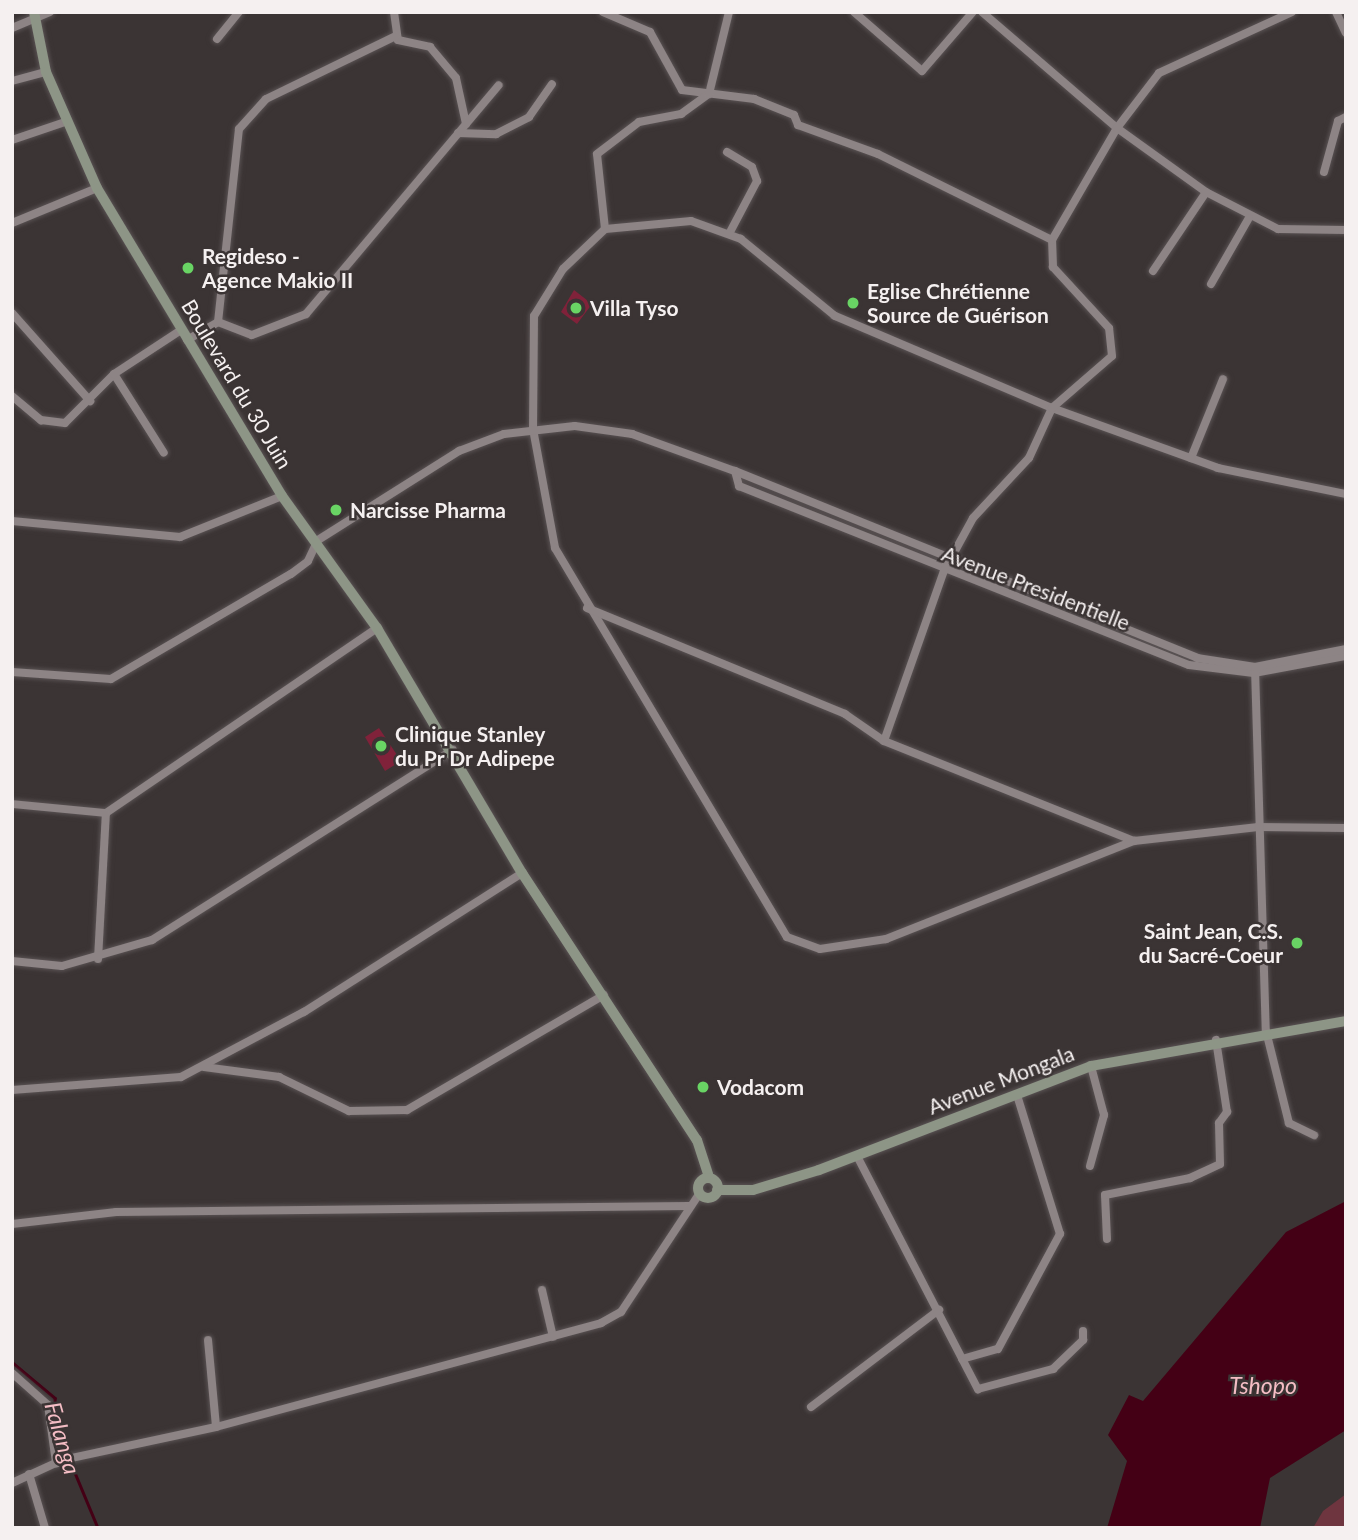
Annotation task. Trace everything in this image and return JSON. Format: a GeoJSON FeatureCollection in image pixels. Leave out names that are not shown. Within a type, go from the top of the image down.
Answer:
{"type":"FeatureCollection","features":[{"type":"Feature","properties":{"kind":"street"},"geometry":{"type":"LineString","coordinates":[[12,28],[35,16],[50,12]]}},
{"type":"Feature","properties":{"kind":"street"},"geometry":{"type":"LineString","coordinates":[[217,38],[239,12]]}},
{"type":"Feature","properties":{"kind":"street"},"geometry":{"type":"LineString","coordinates":[[394,12],[396,36]]}},
{"type":"Feature","properties":{"kind":"street"},"geometry":{"type":"LineString","coordinates":[[603,12],[650,32],[676,84],[709,94],[754,99],[794,115],[798,125],[878,154],[1052,240]]}},
{"type":"Feature","properties":{"kind":"street"},"geometry":{"type":"LineString","coordinates":[[605,229],[597,154],[639,122],[681,114],[709,94],[729,12]]}},
{"type":"Feature","properties":{"kind":"street"},"geometry":{"type":"LineString","coordinates":[[854,12],[922,71],[973,12]]}},
{"type":"Feature","properties":{"kind":"street"},"geometry":{"type":"LineString","coordinates":[[982,12],[1117,128],[1206,192],[1249,218],[1278,229],[1346,230]]}},
{"type":"Feature","properties":{"kind":"street"},"geometry":{"type":"LineString","coordinates":[[884,741],[944,571],[973,518],[1029,458],[1052,408],[1070,388],[1101,370],[1113,346],[1109,328],[1053,267],[1052,240],[1117,128],[1169,66],[1292,12]]}},
{"type":"Feature","properties":{"kind":"street"},"geometry":{"type":"LineString","coordinates":[[1336,12],[1346,33]]}},
{"type":"Feature","properties":{"kind":"street","name":"Boulevard du 30 Juin"},"geometry":{"type":"LineString","coordinates":[[35,16],[46,72],[65,122],[97,188],[282,496],[318,540],[377,628],[453,750],[522,873],[697,1140],[708,1174],[717,1190]]}},
{"type":"Feature","properties":{"kind":"street"},"geometry":{"type":"LineString","coordinates":[[218,322],[239,129],[266,99],[396,36],[438,54],[461,87],[466,124]]}},
{"type":"Feature","properties":{"kind":"street"},"geometry":{"type":"LineString","coordinates":[[12,81],[46,72]]}},
{"type":"Feature","properties":{"kind":"street"},"geometry":{"type":"LineString","coordinates":[[458,133],[492,135],[529,117],[552,84]]}},
{"type":"Feature","properties":{"kind":"street"},"geometry":{"type":"LineString","coordinates":[[12,396],[52,425],[76,416],[114,374],[184,335],[218,322],[252,335],[306,314],[499,85]]}},
{"type":"Feature","properties":{"kind":"street"},"geometry":{"type":"LineString","coordinates":[[1324,172],[1338,121],[1346,117]]}},
{"type":"Feature","properties":{"kind":"street"},"geometry":{"type":"LineString","coordinates":[[12,140],[65,122]]}},
{"type":"Feature","properties":{"kind":"street"},"geometry":{"type":"LineString","coordinates":[[727,152],[752,167],[757,181],[730,232]]}},
{"type":"Feature","properties":{"kind":"street"},"geometry":{"type":"LineString","coordinates":[[12,223],[97,188]]}},
{"type":"Feature","properties":{"kind":"street"},"geometry":{"type":"LineString","coordinates":[[1153,271],[1206,192]]}},
{"type":"Feature","properties":{"kind":"street"},"geometry":{"type":"LineString","coordinates":[[1211,284],[1249,218]]}},
{"type":"Feature","properties":{"kind":"street"},"geometry":{"type":"LineString","coordinates":[[1346,494],[1191,458],[1052,408],[835,316],[730,232],[675,219],[605,229],[563,269],[534,316],[533,429],[555,548],[584,607],[780,932],[807,948],[886,939],[1134,841],[1258,827],[1346,828]]}},
{"type":"Feature","properties":{"kind":"street"},"geometry":{"type":"LineString","coordinates":[[12,313],[90,401]]}},
{"type":"Feature","properties":{"kind":"street"},"geometry":{"type":"LineString","coordinates":[[114,374],[164,453]]}},
{"type":"Feature","properties":{"kind":"street"},"geometry":{"type":"LineString","coordinates":[[1191,458],[1223,379]]}},
{"type":"Feature","properties":{"kind":"street","name":"Avenue Presidentielle"},"geometry":{"type":"LineString","coordinates":[[318,540],[459,452],[533,429],[575,426],[632,434],[735,471],[1197,658],[1255,670],[1346,649]]}},
{"type":"Feature","properties":{"kind":"street","name":"Avenue Presidentielle"},"geometry":{"type":"LineString","coordinates":[[735,471],[739,486],[944,571],[1189,665],[1255,670],[1346,656]]}},
{"type":"Feature","properties":{"kind":"street"},"geometry":{"type":"LineString","coordinates":[[12,520],[180,537],[221,526],[282,496]]}},
{"type":"Feature","properties":{"kind":"street"},"geometry":{"type":"LineString","coordinates":[[860,537],[867,526]]}},
{"type":"Feature","properties":{"kind":"street"},"geometry":{"type":"LineString","coordinates":[[12,672],[111,678],[291,574],[308,561],[318,540]]}},
{"type":"Feature","properties":{"kind":"street"},"geometry":{"type":"LineString","coordinates":[[584,607],[845,714],[884,741],[1134,841]]}},
{"type":"Feature","properties":{"kind":"street"},"geometry":{"type":"LineString","coordinates":[[12,804],[106,813],[377,628]]}},
{"type":"Feature","properties":{"kind":"street"},"geometry":{"type":"LineString","coordinates":[[1255,670],[1266,1031],[1289,1123],[1314,1135]]}},
{"type":"Feature","properties":{"kind":"street"},"geometry":{"type":"LineString","coordinates":[[12,961],[43,966],[98,959],[179,927],[453,750]]}},
{"type":"Feature","properties":{"kind":"street"},"geometry":{"type":"LineString","coordinates":[[98,959],[106,813]]}},
{"type":"Feature","properties":{"kind":"street"},"geometry":{"type":"LineString","coordinates":[[12,1090],[162,1080],[202,1066],[293,1018],[522,873]]}},
{"type":"Feature","properties":{"kind":"street"},"geometry":{"type":"LineString","coordinates":[[202,1066],[279,1077],[349,1111],[407,1111],[604,995]]}},
{"type":"Feature","properties":{"kind":"street","name":"Avenue Mongala"},"geometry":{"type":"LineString","coordinates":[[699,1194],[711,1198],[717,1190],[762,1188],[857,1156],[1091,1066],[1266,1031],[1346,1021]]}},
{"type":"Feature","properties":{"kind":"street"},"geometry":{"type":"LineString","coordinates":[[1107,1239],[1105,1195],[1190,1178],[1220,1164],[1219,1123],[1227,1112],[1216,1040]]}},
{"type":"Feature","properties":{"kind":"street"},"geometry":{"type":"LineString","coordinates":[[1090,1166],[1104,1115],[1091,1066]]}},
{"type":"Feature","properties":{"kind":"street"},"geometry":{"type":"LineString","coordinates":[[962,1359],[998,1349],[1060,1234],[1017,1095]]}},
{"type":"Feature","properties":{"kind":"street"},"geometry":{"type":"LineString","coordinates":[[857,1156],[939,1310],[971,1381],[988,1391],[1053,1369],[1083,1340],[1083,1331]]}},
{"type":"Feature","properties":{"kind":"street"},"geometry":{"type":"LineString","coordinates":[[12,1483],[59,1462],[216,1427],[553,1337],[621,1312],[688,1206],[699,1194],[708,1174]]}},
{"type":"Feature","properties":{"kind":"street"},"geometry":{"type":"LineString","coordinates":[[12,1224],[116,1212],[688,1206]]}},
{"type":"Feature","properties":{"kind":"street"},"geometry":{"type":"LineString","coordinates":[[542,1290],[553,1337]]}},
{"type":"Feature","properties":{"kind":"street"},"geometry":{"type":"LineString","coordinates":[[811,1406],[939,1310]]}},
{"type":"Feature","properties":{"kind":"street"},"geometry":{"type":"LineString","coordinates":[[208,1339],[216,1427]]}},
{"type":"Feature","properties":{"kind":"street"},"geometry":{"type":"LineString","coordinates":[[12,1373],[48,1405],[59,1462]]}},
{"type":"Feature","properties":{"kind":"street"},"geometry":{"type":"LineString","coordinates":[[12,1472],[27,1475]]}},
{"type":"Feature","properties":{"kind":"street"},"geometry":{"type":"LineString","coordinates":[[27,1475],[45,1528]]}},
{"type":"Feature","properties":{"kind":"shaded area"},"geometry":{"type":"Polygon","coordinates":[[[1346,1494],[1346,1528],[1313,1528],[1323,1511],[1346,1494]]]}},
{"type":"Feature","properties":{"kind":"water","name":"Tshopo"},"geometry":{"type":"Polygon","coordinates":[[[1346,1201],[1346,1430],[1270,1478],[1260,1528],[1107,1528],[1127,1461],[1108,1435],[1129,1395],[1143,1401],[1286,1232],[1346,1201]]]}},
{"type":"Feature","properties":{"kind":"building","name":"Villa Tyso"},"geometry":{"type":"Polygon","coordinates":[[[574,290],[592,304],[577,324],[561,312],[574,290]]]}},
{"type":"Feature","properties":{"kind":"building","name":"Clinique Stanley du Pr Dr Adipepe"},"geometry":{"type":"Polygon","coordinates":[[[379,728],[401,761],[385,771],[365,737],[379,728]]]}},
{"type":"Feature","properties":{"kind":"waterway","name":"Falanga"},"geometry":{"type":"LineString","coordinates":[[12,1362],[55,1398],[56,1427],[98,1528]]}},
{"type":"Feature","properties":{"kind":"place","name":"Regideso - Agence Makio II"},"geometry":{"type":"Point","coordinates":[188,268]}},
{"type":"Feature","properties":{"kind":"place","name":"Eglise Chrétienne Source de Guérison"},"geometry":{"type":"Point","coordinates":[853,303]}},
{"type":"Feature","properties":{"kind":"place","name":"Villa Tyso"},"geometry":{"type":"Point","coordinates":[576,308]}},
{"type":"Feature","properties":{"kind":"place","name":"Narcisse Pharma"},"geometry":{"type":"Point","coordinates":[336,510]}},
{"type":"Feature","properties":{"kind":"place","name":"Clinique Stanley du Pr Dr Adipepe"},"geometry":{"type":"Point","coordinates":[381,746]}},
{"type":"Feature","properties":{"kind":"place","name":"Saint Jean, C.S. du Sacré-Coeur"},"geometry":{"type":"Point","coordinates":[1297,943]}},
{"type":"Feature","properties":{"kind":"place","name":"Vodacom"},"geometry":{"type":"Point","coordinates":[703,1087]}}]}
